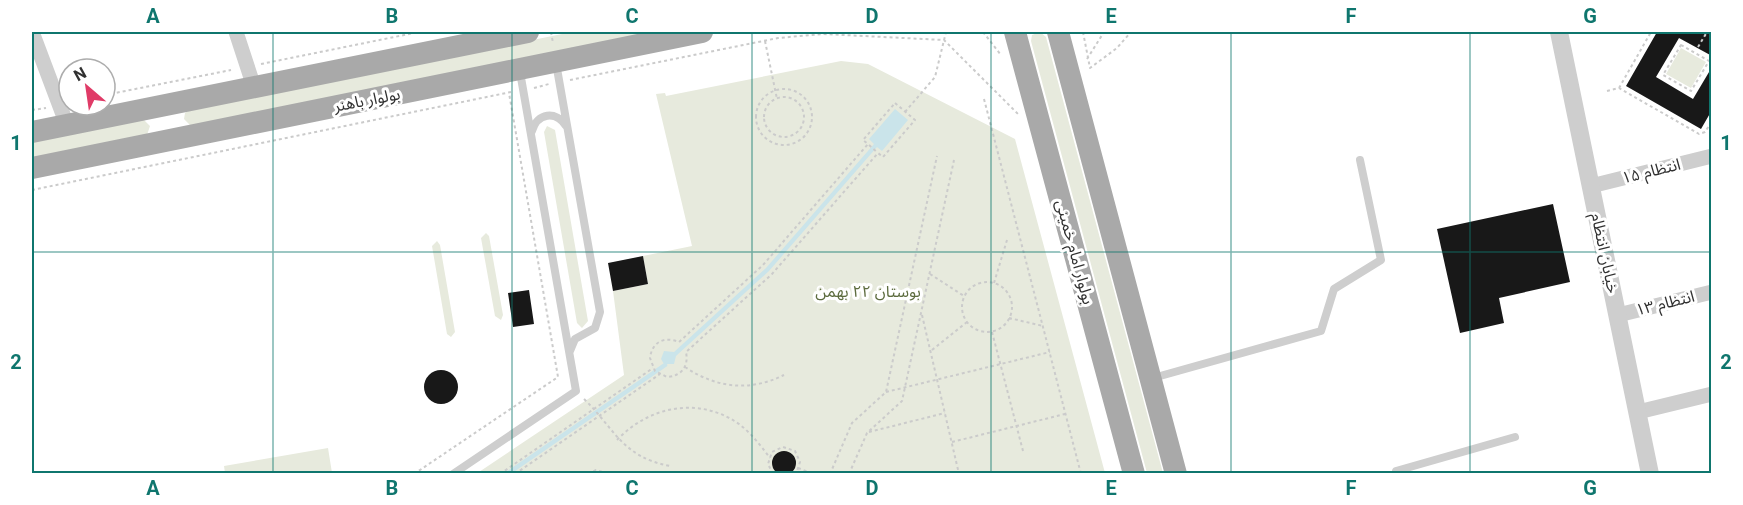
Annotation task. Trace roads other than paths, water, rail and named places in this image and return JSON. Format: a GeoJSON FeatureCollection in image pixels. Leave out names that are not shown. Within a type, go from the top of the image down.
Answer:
{"type":"FeatureCollection","features":[{"type":"Feature","properties":{"kind":"main road","name":"بولوار باهنر"},"geometry":{"type":"LineString","coordinates":[[32,168],[171,139],[558,72],[702,32]]}},
{"type":"Feature","properties":{"kind":"main road"},"geometry":{"type":"LineString","coordinates":[[1058,32],[1176,474]]}},
{"type":"Feature","properties":{"kind":"main road"},"geometry":{"type":"LineString","coordinates":[[32,132],[516,33]]}},
{"type":"Feature","properties":{"kind":"main road","name":"بولوار امام خمینی"},"geometry":{"type":"LineString","coordinates":[[1024,35],[1134,474]]}},
{"type":"Feature","properties":{"kind":"main road"},"geometry":{"type":"LineString","coordinates":[[164,106],[171,139]]}},
{"type":"Feature","properties":{"kind":"street"},"geometry":{"type":"LineString","coordinates":[[32,32],[67,125]]}},
{"type":"Feature","properties":{"kind":"street"},"geometry":{"type":"LineString","coordinates":[[236,32],[254,87]]}},
{"type":"Feature","properties":{"kind":"street","name":"خیابان انتظام"},"geometry":{"type":"LineString","coordinates":[[1559,32],[1650,474]]}},
{"type":"Feature","properties":{"kind":"street","name":"انتظام ۱۵"},"geometry":{"type":"LineString","coordinates":[[1591,186],[1712,156]]}},
{"type":"Feature","properties":{"kind":"street","name":"انتظام ۱۳"},"geometry":{"type":"LineString","coordinates":[[1618,315],[1712,292]]}},
{"type":"Feature","properties":{"kind":"street"},"geometry":{"type":"LineString","coordinates":[[1638,412],[1712,394]]}},
{"type":"Feature","properties":{"kind":"lane"},"geometry":{"type":"LineString","coordinates":[[558,72],[600,312],[595,328],[571,344],[570,355]]}},
{"type":"Feature","properties":{"kind":"lane"},"geometry":{"type":"LineString","coordinates":[[453,474],[576,391],[522,79]]}},
{"type":"Feature","properties":{"kind":"lane"},"geometry":{"type":"LineString","coordinates":[[532,136],[537,120],[547,115],[558,117],[568,130]]}},
{"type":"Feature","properties":{"kind":"lane"},"geometry":{"type":"LineString","coordinates":[[1151,379],[1321,331],[1334,289],[1381,260],[1360,160]]}},
{"type":"Feature","properties":{"kind":"lane"},"geometry":{"type":"LineString","coordinates":[[563,319],[569,329],[585,334]]}},
{"type":"Feature","properties":{"kind":"lane"},"geometry":{"type":"LineString","coordinates":[[1396,474],[1395,471],[1515,437]]}},
{"type":"Feature","properties":{"kind":"water"},"geometry":{"type":"Polygon","coordinates":[[[895,109],[908,120],[882,151],[877,147],[769,271],[676,356],[674,364],[664,364],[661,359],[664,351],[674,352],[766,268],[874,144],[869,139],[895,109]]]}},
{"type":"Feature","properties":{"kind":"waterway"},"geometry":{"type":"LineString","coordinates":[[507,474],[665,365]]}},
{"type":"Feature","properties":{"kind":"park label","name":"بوستان ۲۲ بهمن"},"geometry":{"type":"Point","coordinates":[868,291]}}]}
